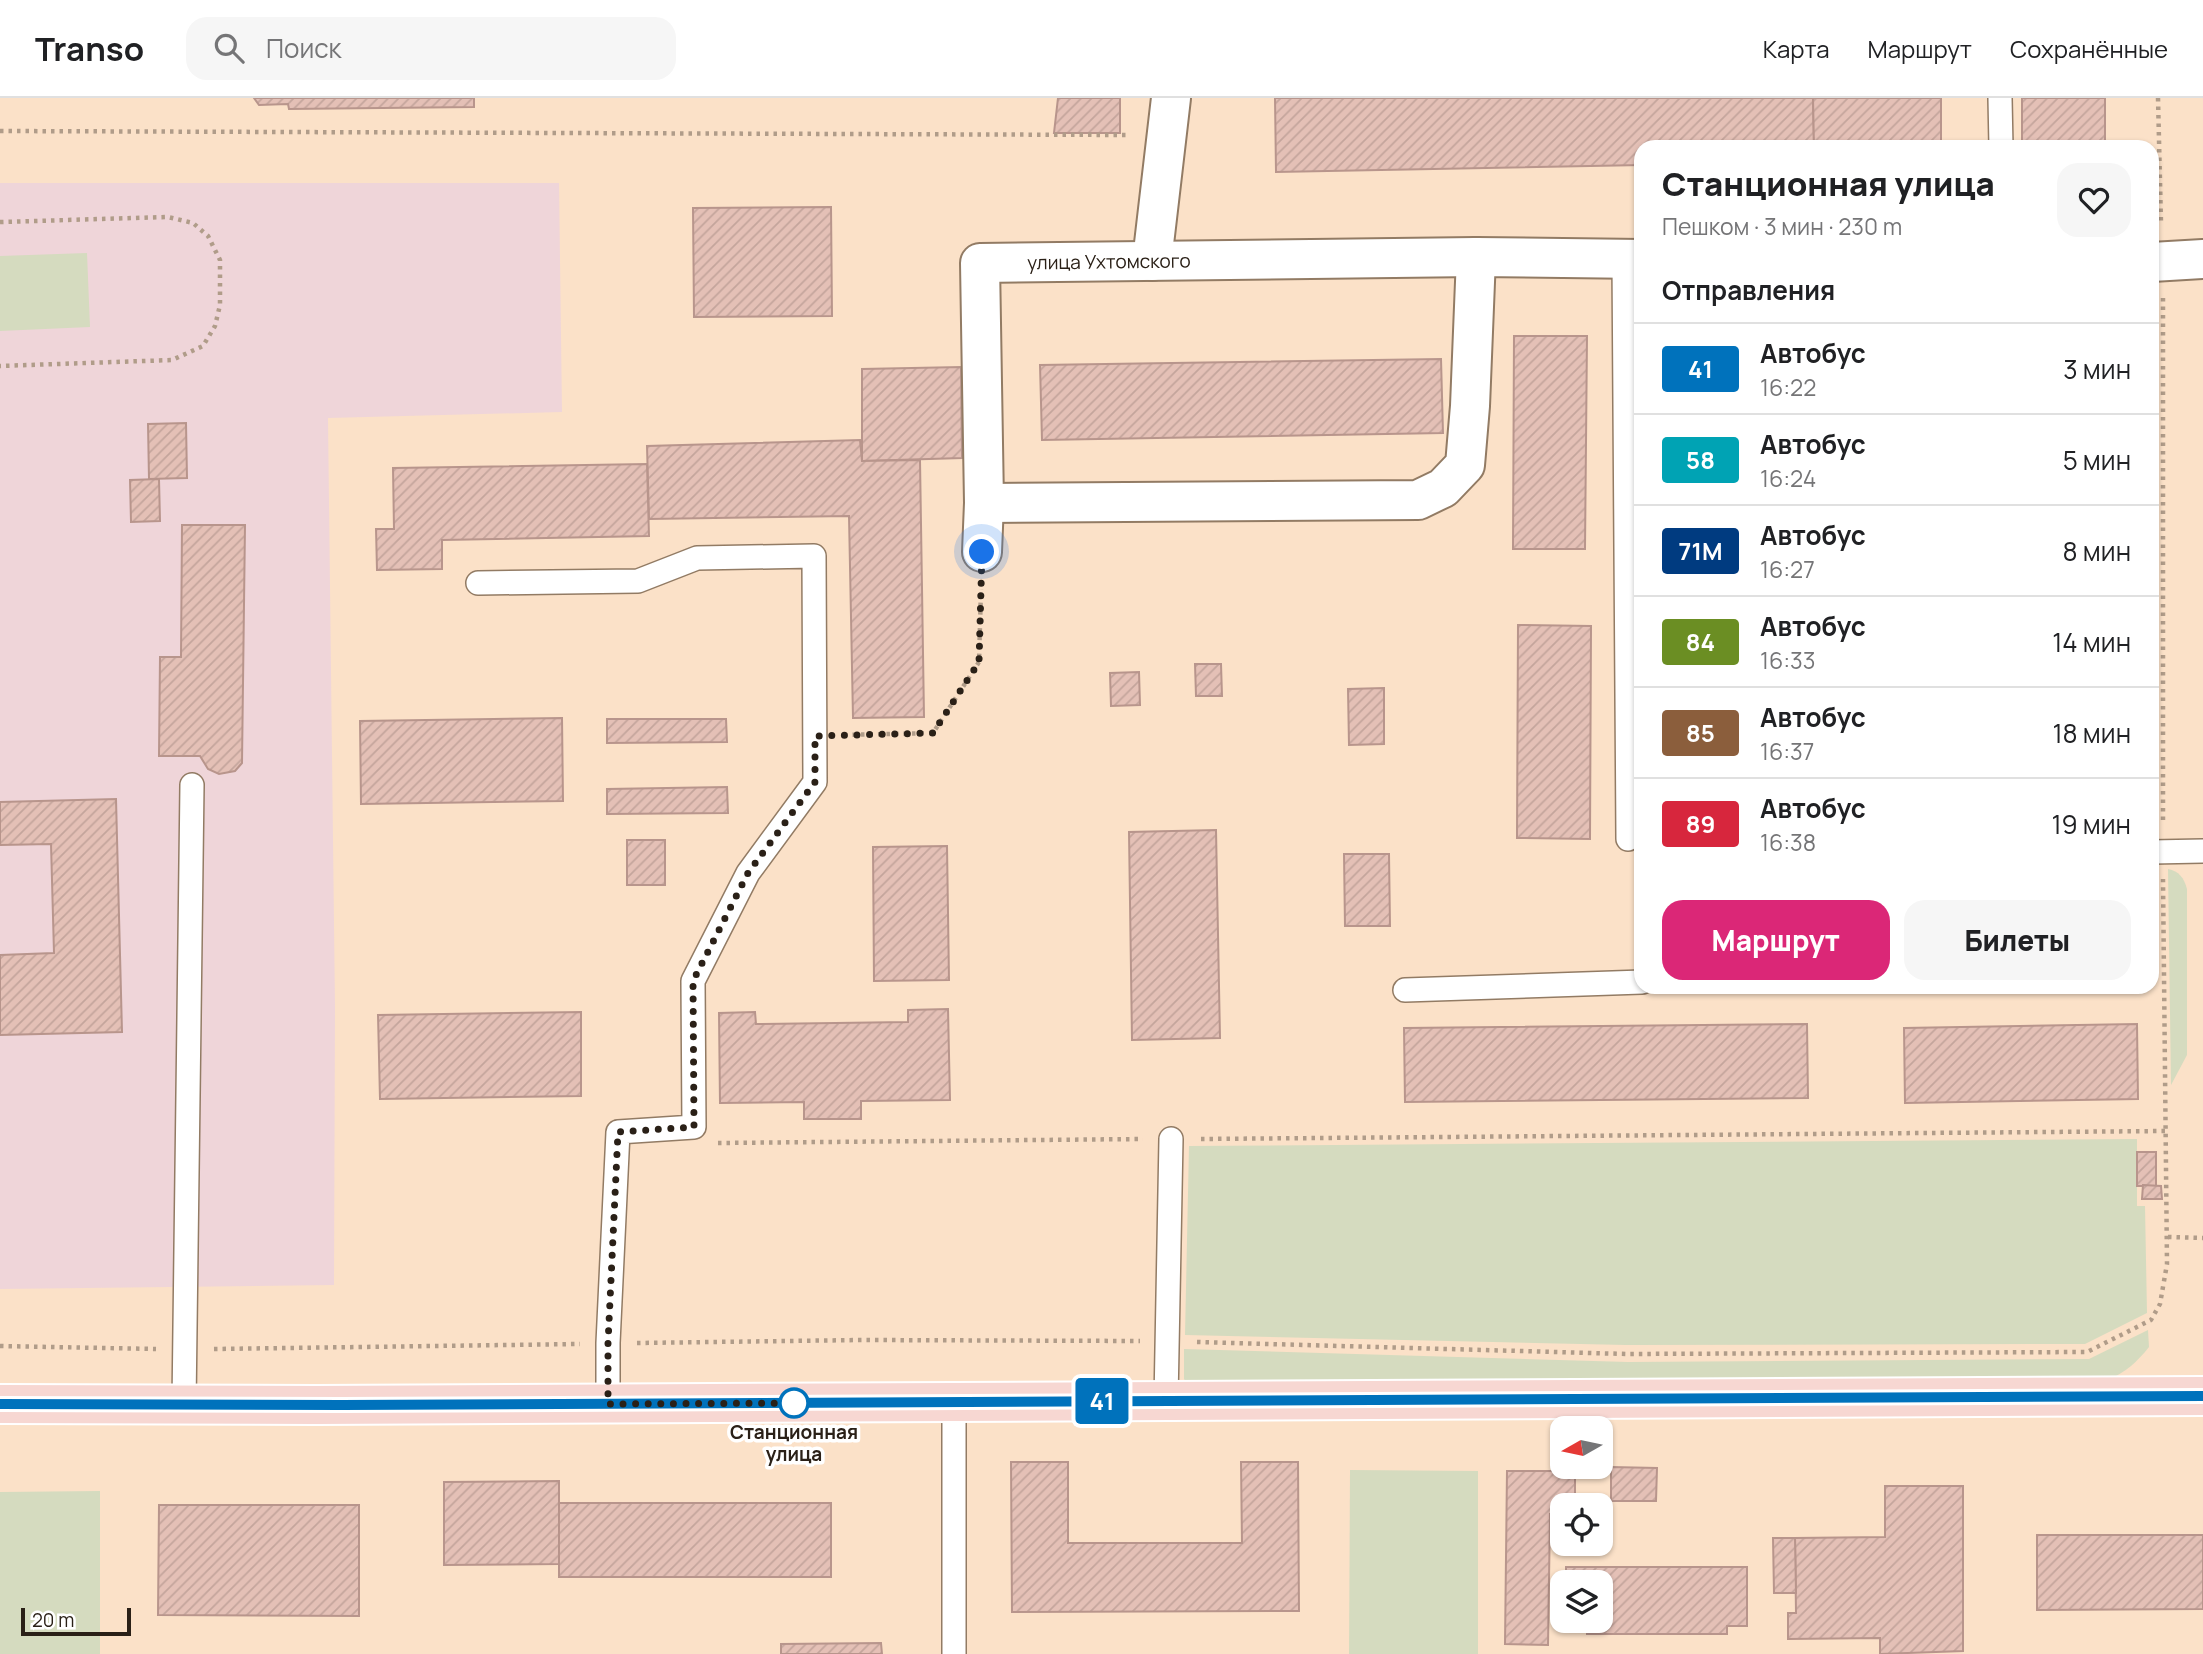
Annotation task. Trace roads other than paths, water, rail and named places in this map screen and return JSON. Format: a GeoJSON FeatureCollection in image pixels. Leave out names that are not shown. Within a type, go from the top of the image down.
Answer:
{"type":"FeatureCollection","features":[{"type":"Feature","properties":{"kind":"main road"},"geometry":{"type":"LineString","coordinates":[[0,1404],[608,1404],[2203,1396]]}},
{"type":"Feature","properties":{"kind":"street"},"geometry":{"type":"LineString","coordinates":[[1152,261],[1171,98]]}},
{"type":"Feature","properties":{"kind":"street"},"geometry":{"type":"LineString","coordinates":[[984,503],[1418,500],[1435,492],[1443,488],[1465,465],[1476,257]]}},
{"type":"Feature","properties":{"kind":"street","name":"улица Ухтомского"},"geometry":{"type":"LineString","coordinates":[[982,552],[984,503],[980,264],[1476,257],[1633,259]]}},
{"type":"Feature","properties":{"kind":"street"},"geometry":{"type":"LineString","coordinates":[[2159,262],[2203,259]]}},
{"type":"Feature","properties":{"kind":"lane"},"geometry":{"type":"LineString","coordinates":[[2000,98],[2001,140]]}},
{"type":"Feature","properties":{"kind":"lane"},"geometry":{"type":"LineString","coordinates":[[1628,839],[1633,259]]}},
{"type":"Feature","properties":{"kind":"lane"},"geometry":{"type":"LineString","coordinates":[[478,583],[638,581],[696,558],[814,556],[815,782],[748,873],[693,981],[694,1127],[618,1132],[608,1343],[608,1404]]}},
{"type":"Feature","properties":{"kind":"lane"},"geometry":{"type":"LineString","coordinates":[[184,1405],[192,785]]}},
{"type":"Feature","properties":{"kind":"lane"},"geometry":{"type":"LineString","coordinates":[[2159,852],[2203,851]]}},
{"type":"Feature","properties":{"kind":"lane"},"geometry":{"type":"LineString","coordinates":[[1405,990],[1634,982]]}},
{"type":"Feature","properties":{"kind":"lane"},"geometry":{"type":"LineString","coordinates":[[1166,1401],[1171,1139]]}},
{"type":"Feature","properties":{"kind":"lane"},"geometry":{"type":"LineString","coordinates":[[954,1402],[954,1654]]}},
{"type":"Feature","properties":{"kind":"place","name":"Станционная улица"},"geometry":{"type":"Point","coordinates":[794,1403]}}]}
